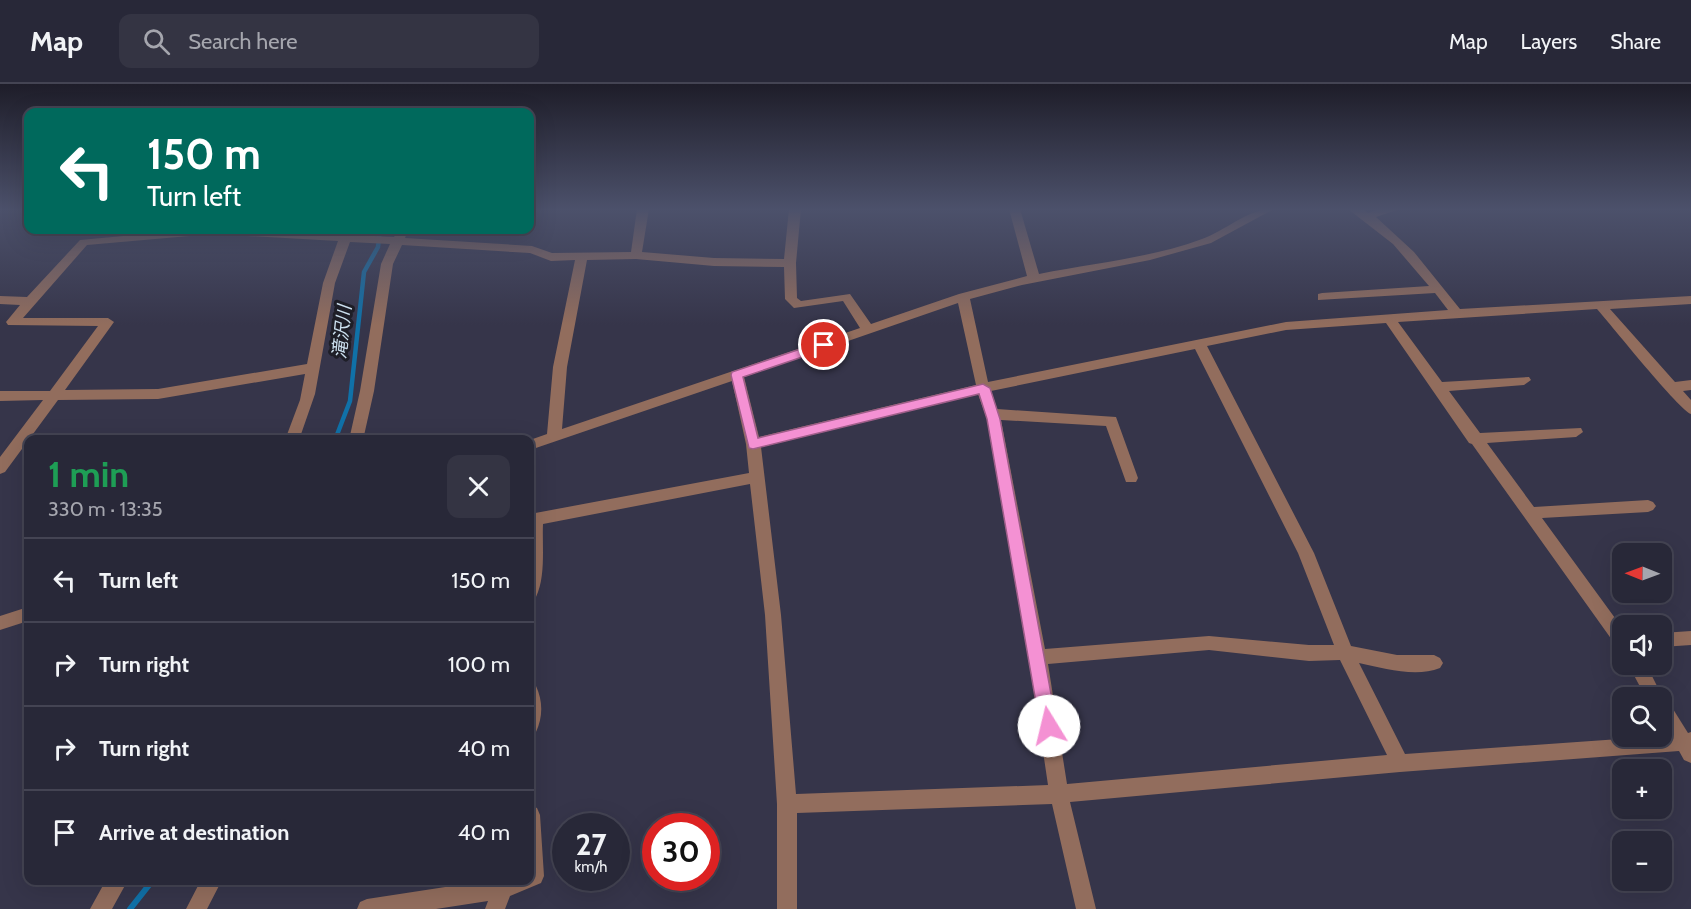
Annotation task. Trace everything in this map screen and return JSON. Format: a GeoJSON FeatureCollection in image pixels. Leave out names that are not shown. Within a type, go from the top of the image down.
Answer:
{"type":"FeatureCollection","features":[{"type":"Feature","properties":{"kind":"street"},"geometry":{"type":"LineString","coordinates":[[24,435],[108,322],[12,322],[79,248]]}},
{"type":"Feature","properties":{"kind":"street"},"geometry":{"type":"LineString","coordinates":[[294,435],[310,389],[312,368],[334,268],[343,248]]}},
{"type":"Feature","properties":{"kind":"street"},"geometry":{"type":"LineString","coordinates":[[357,435],[367,391],[391,248]]}},
{"type":"Feature","properties":{"kind":"street"},"geometry":{"type":"LineString","coordinates":[[482,248],[532,250],[550,257],[636,255],[714,262],[790,263]]}},
{"type":"Feature","properties":{"kind":"street"},"geometry":{"type":"LineString","coordinates":[[636,255],[637,248]]}},
{"type":"Feature","properties":{"kind":"street"},"geometry":{"type":"LineString","coordinates":[[791,248],[791,299],[798,305],[846,297],[868,330]]}},
{"type":"Feature","properties":{"kind":"street"},"geometry":{"type":"LineString","coordinates":[[1025,248],[1034,278]]}},
{"type":"Feature","properties":{"kind":"street"},"geometry":{"type":"LineString","coordinates":[[534,444],[963,297],[1034,278],[1150,256],[1182,248]]}},
{"type":"Feature","properties":{"kind":"street"},"geometry":{"type":"LineString","coordinates":[[1402,248],[1457,313]]}},
{"type":"Feature","properties":{"kind":"street"},"geometry":{"type":"LineString","coordinates":[[554,436],[560,366],[582,256]]}},
{"type":"Feature","properties":{"kind":"street"},"geometry":{"type":"LineString","coordinates":[[1322,297],[1437,289]]}},
{"type":"Feature","properties":{"kind":"street"},"geometry":{"type":"LineString","coordinates":[[963,297],[983,388],[992,414],[1038,657],[1059,794],[1086,909]]}},
{"type":"Feature","properties":{"kind":"street"},"geometry":{"type":"LineString","coordinates":[[0,300],[30,301]]}},
{"type":"Feature","properties":{"kind":"street"},"geometry":{"type":"LineString","coordinates":[[753,444],[983,388],[1286,326],[1457,313],[1691,300]]}},
{"type":"Feature","properties":{"kind":"street"},"geometry":{"type":"LineString","coordinates":[[1599,304],[1691,409]]}},
{"type":"Feature","properties":{"kind":"street"},"geometry":{"type":"LineString","coordinates":[[1389,318],[1474,439],[1612,627]]}},
{"type":"Feature","properties":{"kind":"street"},"geometry":{"type":"LineString","coordinates":[[1199,343],[1306,553],[1345,652],[1400,763]]}},
{"type":"Feature","properties":{"kind":"street"},"geometry":{"type":"LineString","coordinates":[[0,396],[158,394],[312,368]]}},
{"type":"Feature","properties":{"kind":"street"},"geometry":{"type":"LineString","coordinates":[[737,375],[753,444],[755,477],[773,615],[787,804],[787,909]]}},
{"type":"Feature","properties":{"kind":"street"},"geometry":{"type":"LineString","coordinates":[[1438,387],[1524,380]]}},
{"type":"Feature","properties":{"kind":"street"},"geometry":{"type":"LineString","coordinates":[[1670,387],[1691,385]]}},
{"type":"Feature","properties":{"kind":"street"},"geometry":{"type":"LineString","coordinates":[[992,414],[1110,421],[1131,478]]}},
{"type":"Feature","properties":{"kind":"street"},"geometry":{"type":"LineString","coordinates":[[1474,439],[1576,432]]}},
{"type":"Feature","properties":{"kind":"street"},"geometry":{"type":"LineString","coordinates":[[0,468],[24,435]]}},
{"type":"Feature","properties":{"kind":"street"},"geometry":{"type":"LineString","coordinates":[[534,520],[755,477]]}},
{"type":"Feature","properties":{"kind":"street"},"geometry":{"type":"LineString","coordinates":[[1528,513],[1648,506]]}},
{"type":"Feature","properties":{"kind":"street"},"geometry":{"type":"LineString","coordinates":[[0,623],[24,615]]}},
{"type":"Feature","properties":{"kind":"street"},"geometry":{"type":"LineString","coordinates":[[1672,639],[1691,638]]}},
{"type":"Feature","properties":{"kind":"street"},"geometry":{"type":"LineString","coordinates":[[1038,657],[1209,642],[1310,653],[1345,652],[1397,663],[1434,663]]}},
{"type":"Feature","properties":{"kind":"street"},"geometry":{"type":"LineString","coordinates":[[1672,722],[1688,746]]}},
{"type":"Feature","properties":{"kind":"street"},"geometry":{"type":"LineString","coordinates":[[787,804],[1059,794],[1400,763],[1688,746]]}},
{"type":"Feature","properties":{"kind":"street"},"geometry":{"type":"LineString","coordinates":[[100,909],[115,885]]}},
{"type":"Feature","properties":{"kind":"street"},"geometry":{"type":"LineString","coordinates":[[196,909],[209,885]]}},
{"type":"Feature","properties":{"kind":"street"},"geometry":{"type":"LineString","coordinates":[[367,909],[502,889],[511,885]]}},
{"type":"Feature","properties":{"kind":"street"},"geometry":{"type":"LineString","coordinates":[[495,909],[502,889]]}},
{"type":"Feature","properties":{"kind":"waterway","name":"滝沢川"},"geometry":{"type":"LineString","coordinates":[[337,435],[350,401],[364,272],[378,248]]}},
{"type":"Feature","properties":{"kind":"waterway","name":"滝沢川"},"geometry":{"type":"LineString","coordinates":[[130,909],[149,885]]}},
{"type":"Feature","properties":{"kind":"route"},"geometry":{"type":"LineString","coordinates":[[824,345],[737,375],[753,444],[983,388],[994,419],[1049,726]]}}]}
